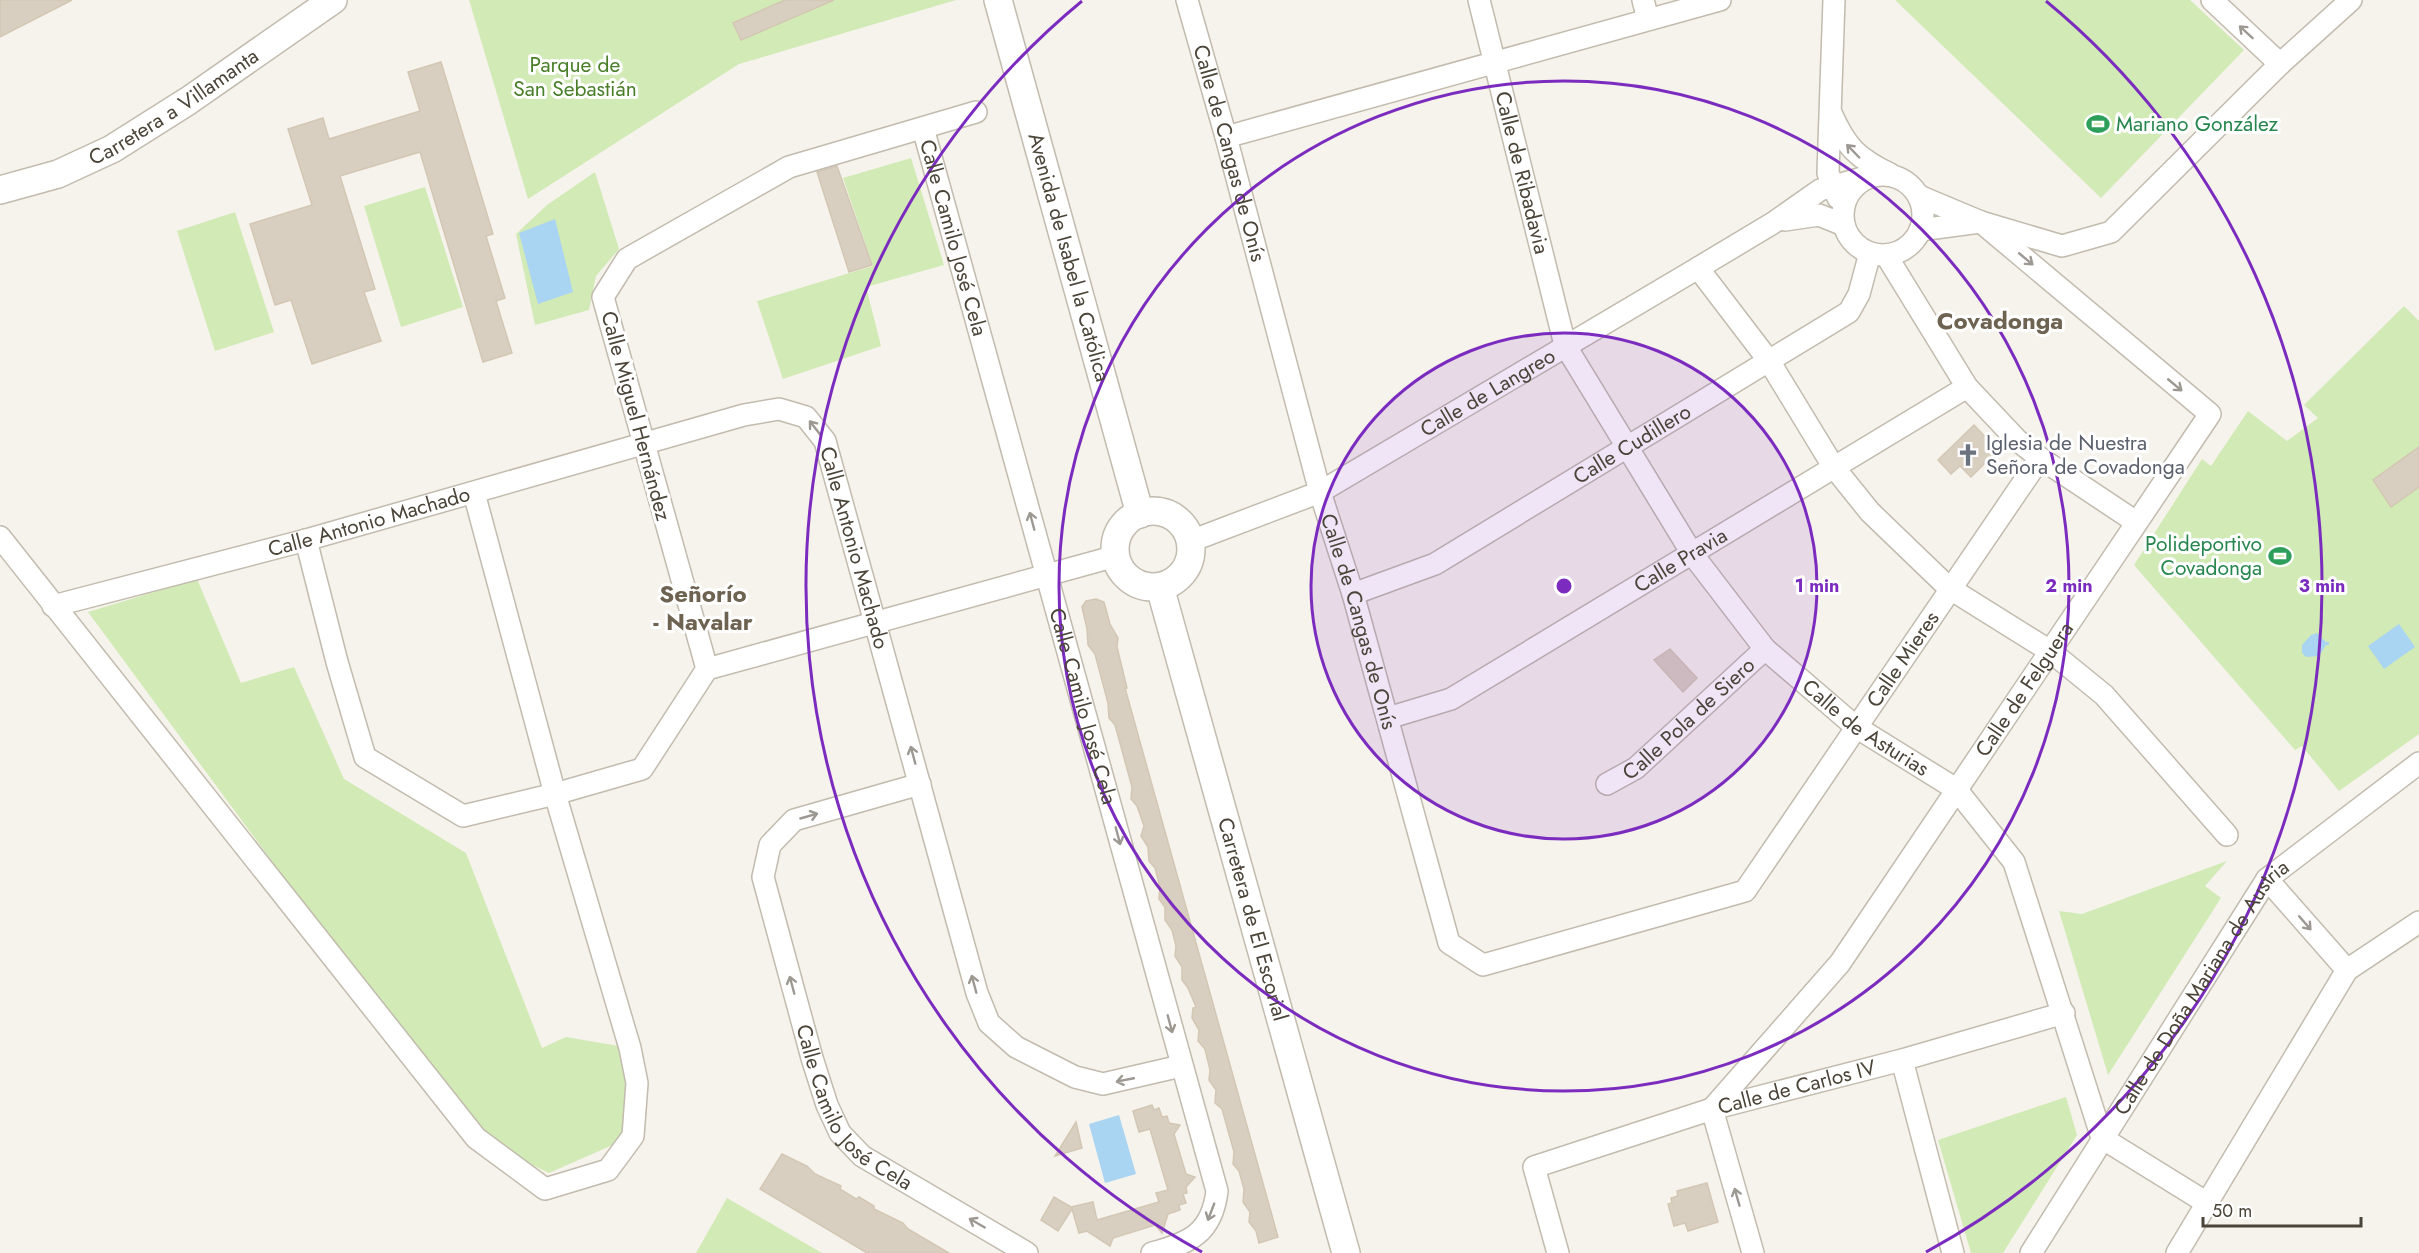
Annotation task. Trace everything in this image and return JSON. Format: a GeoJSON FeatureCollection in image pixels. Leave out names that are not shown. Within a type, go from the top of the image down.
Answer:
{"type":"FeatureCollection","features":[{"type":"Feature","properties":{"kind":"street","name":"Carretera a Villamanta"},"geometry":{"type":"LineString","coordinates":[[0,190],[58,174],[112,149],[188,101],[333,0]]}},
{"type":"Feature","properties":{"kind":"street","name":"Avenida de Isabel la Católica"},"geometry":{"type":"LineString","coordinates":[[998,0],[1140,514]]}},
{"type":"Feature","properties":{"kind":"street","name":"Calle de Cangas de Onís"},"geometry":{"type":"LineString","coordinates":[[1187,0],[1226,137],[1320,492],[1353,594],[1449,943],[1483,965],[1744,891]]}},
{"type":"Feature","properties":{"kind":"street","name":"Calle de Ribadavia"},"geometry":{"type":"LineString","coordinates":[[1479,0],[1565,345]]}},
{"type":"Feature","properties":{"kind":"street"},"geometry":{"type":"LineString","coordinates":[[1226,137],[1495,60],[1645,9],[1720,0]]}},
{"type":"Feature","properties":{"kind":"street"},"geometry":{"type":"LineString","coordinates":[[1834,0],[1828,173],[1849,237],[1878,254],[1967,387],[2017,440],[2136,522]]}},
{"type":"Feature","properties":{"kind":"street"},"geometry":{"type":"LineString","coordinates":[[2212,0],[2280,64]]}},
{"type":"Feature","properties":{"kind":"street"},"geometry":{"type":"LineString","coordinates":[[1919,196],[1981,222],[2062,246],[2111,232],[2280,64],[2351,0]]}},
{"type":"Feature","properties":{"kind":"street","name":"Calle Miguel Hernández"},"geometry":{"type":"LineString","coordinates":[[707,669],[603,297],[627,259],[789,167],[976,112]]}},
{"type":"Feature","properties":{"kind":"street"},"geometry":{"type":"LineString","coordinates":[[1831,112],[1849,147],[1866,162],[1912,186],[1923,207],[1920,230],[1907,248],[1878,254]]}},
{"type":"Feature","properties":{"kind":"street","name":"Calle Camilo José Cela"},"geometry":{"type":"LineString","coordinates":[[923,128],[1217,1191],[1206,1225],[1194,1238],[1180,1245],[1152,1253]]}},
{"type":"Feature","properties":{"kind":"street"},"geometry":{"type":"LineString","coordinates":[[1801,203],[1818,183],[1828,151]]}},
{"type":"Feature","properties":{"kind":"street"},"geometry":{"type":"LineString","coordinates":[[1773,223],[1820,190],[1869,177],[1891,175]]}},
{"type":"Feature","properties":{"kind":"street"},"geometry":{"type":"LineString","coordinates":[[1843,217],[1852,189],[1869,177]]}},
{"type":"Feature","properties":{"kind":"street"},"geometry":{"type":"LineString","coordinates":[[1773,223],[1798,216],[1819,214],[1843,217]]}},
{"type":"Feature","properties":{"kind":"street"},"geometry":{"type":"LineString","coordinates":[[1920,230],[1981,222]]}},
{"type":"Feature","properties":{"kind":"street","name":"Calle de Felguera"},"geometry":{"type":"LineString","coordinates":[[1712,1109],[1840,963],[2210,414],[1981,222]]}},
{"type":"Feature","properties":{"kind":"street","name":"Calle de Langreo"},"geometry":{"type":"LineString","coordinates":[[1191,541],[1320,492],[1773,223]]}},
{"type":"Feature","properties":{"kind":"street","name":"Calle Cudillero"},"geometry":{"type":"LineString","coordinates":[[1353,594],[1435,564],[1849,312],[1878,254]]}},
{"type":"Feature","properties":{"kind":"street"},"geometry":{"type":"LineString","coordinates":[[1698,268],[1769,361],[1833,466],[1870,512],[1949,588],[2050,651],[2104,695],[2227,835]]}},
{"type":"Feature","properties":{"kind":"street","name":"Calle de Asturias"},"geometry":{"type":"LineString","coordinates":[[1565,345],[1693,555],[1765,649],[1856,727],[1956,789],[2014,862],[2102,1138]]}},
{"type":"Feature","properties":{"kind":"street","name":"Calle Pravia"},"geometry":{"type":"LineString","coordinates":[[1388,718],[1451,699],[1693,555],[1833,466],[1967,387]]}},
{"type":"Feature","properties":{"kind":"street","name":"Calle Antonio Machado"},"geometry":{"type":"LineString","coordinates":[[53,606],[306,540],[744,415],[779,409],[806,417],[825,441],[877,623],[977,993],[989,1023],[1016,1047],[1075,1077],[1103,1084],[1181,1066]]}},
{"type":"Feature","properties":{"kind":"street","name":"Calle Mieres"},"geometry":{"type":"LineString","coordinates":[[1744,891],[2040,458]]}},
{"type":"Feature","properties":{"kind":"street"},"geometry":{"type":"LineString","coordinates":[[0,537],[476,1138],[545,1189],[608,1170],[633,1136],[637,1083],[555,794],[474,493]]}},
{"type":"Feature","properties":{"kind":"street"},"geometry":{"type":"LineString","coordinates":[[1153,511],[1166,513],[1177,519],[1191,541],[1191,556],[1185,570],[1174,581],[1160,587],[1148,587],[1127,577],[1116,556],[1116,543],[1120,531],[1128,520],[1153,511]]}},
{"type":"Feature","properties":{"kind":"street"},"geometry":{"type":"LineString","coordinates":[[306,540],[337,662],[365,757],[463,816],[555,794],[642,769],[707,669],[1047,577],[1116,556]]}},
{"type":"Feature","properties":{"kind":"street","name":"Carretera de El Escorial"},"geometry":{"type":"LineString","coordinates":[[1160,587],[1346,1253]]}},
{"type":"Feature","properties":{"kind":"street","name":"Calle Pola de Siero"},"geometry":{"type":"LineString","coordinates":[[1607,784],[1636,768],[1765,649]]}},
{"type":"Feature","properties":{"kind":"street","name":"Calle de Doña Mariana de Austria"},"geometry":{"type":"LineString","coordinates":[[2031,1253],[2267,879],[2419,763]]}},
{"type":"Feature","properties":{"kind":"street","name":"Calle Camilo José Cela"},"geometry":{"type":"LineString","coordinates":[[920,784],[794,820],[770,845],[763,877],[812,1058],[827,1105],[840,1133],[862,1156],[1028,1253]]}},
{"type":"Feature","properties":{"kind":"street"},"geometry":{"type":"LineString","coordinates":[[2267,879],[2347,970]]}},
{"type":"Feature","properties":{"kind":"street"},"geometry":{"type":"LineString","coordinates":[[2177,1253],[2347,970],[2419,922]]}},
{"type":"Feature","properties":{"kind":"street","name":"Calle de Carlos IV"},"geometry":{"type":"LineString","coordinates":[[1558,1253],[1534,1167],[1712,1109],[1902,1060],[2064,1013]]}},
{"type":"Feature","properties":{"kind":"street"},"geometry":{"type":"LineString","coordinates":[[1902,1060],[1953,1253]]}},
{"type":"Feature","properties":{"kind":"street"},"geometry":{"type":"LineString","coordinates":[[1712,1109],[1753,1253]]}},
{"type":"Feature","properties":{"kind":"street"},"geometry":{"type":"LineString","coordinates":[[2102,1138],[2207,1203]]}},
{"type":"Feature","properties":{"kind":"green space","name":"Parque de San Sebastián"},"geometry":{"type":"Polygon","coordinates":[[[469,0],[956,0],[739,64],[528,199],[469,0]]]}},
{"type":"Feature","properties":{"kind":"green space","name":"Mariano González"},"geometry":{"type":"Polygon","coordinates":[[[1895,0],[2190,0],[2244,50],[2101,198],[1895,0]]]}},
{"type":"Feature","properties":{"kind":"green space"},"geometry":{"type":"Polygon","coordinates":[[[911,158],[944,265],[866,287],[881,346],[783,379],[757,301],[873,266],[843,178],[911,158]]]}},
{"type":"Feature","properties":{"kind":"green space"},"geometry":{"type":"Polygon","coordinates":[[[595,172],[619,249],[596,276],[589,310],[535,325],[516,234],[547,205],[595,172]]]}},
{"type":"Feature","properties":{"kind":"green space"},"geometry":{"type":"Polygon","coordinates":[[[425,187],[463,307],[401,327],[364,206],[425,187]]]}},
{"type":"Feature","properties":{"kind":"green space"},"geometry":{"type":"Polygon","coordinates":[[[235,212],[274,332],[215,351],[177,231],[235,212]]]}},
{"type":"Feature","properties":{"kind":"green space","name":"Polideportivo Covadonga"},"geometry":{"type":"Polygon","coordinates":[[[2404,306],[2419,321],[2419,734],[2339,791],[2302,746],[2295,750],[2134,565],[2202,459],[2211,466],[2248,411],[2287,441],[2318,418],[2304,405],[2404,306]]]}},
{"type":"Feature","properties":{"kind":"green space"},"geometry":{"type":"Polygon","coordinates":[[[197,579],[241,683],[294,667],[344,779],[466,853],[542,1048],[566,1037],[630,1048],[633,1136],[549,1173],[476,1138],[88,612],[197,579]]]}},
{"type":"Feature","properties":{"kind":"green space"},"geometry":{"type":"Polygon","coordinates":[[[2227,861],[2205,886],[2221,898],[2108,1075],[2059,911],[2082,914],[2227,861]]]}},
{"type":"Feature","properties":{"kind":"green space"},"geometry":{"type":"Polygon","coordinates":[[[2066,1097],[2077,1135],[2003,1253],[1971,1253],[1938,1140],[2066,1097]]]}},
{"type":"Feature","properties":{"kind":"green space"},"geometry":{"type":"Polygon","coordinates":[[[727,1198],[822,1253],[696,1253],[727,1198]]]}},
{"type":"Feature","properties":{"kind":"water"},"geometry":{"type":"Polygon","coordinates":[[[555,219],[573,292],[538,304],[519,233],[555,219]]]}},
{"type":"Feature","properties":{"kind":"water"},"geometry":{"type":"Polygon","coordinates":[[[2399,624],[2415,647],[2384,669],[2368,646],[2399,624]]]}},
{"type":"Feature","properties":{"kind":"water"},"geometry":{"type":"Polygon","coordinates":[[[2317,633],[2329,642],[2329,645],[2326,645],[2319,656],[2306,657],[2302,653],[2302,645],[2311,635],[2317,633]]]}},
{"type":"Feature","properties":{"kind":"water"},"geometry":{"type":"Polygon","coordinates":[[[1119,1115],[1136,1174],[1105,1183],[1089,1124],[1119,1115]]]}},
{"type":"Feature","properties":{"kind":"building"},"geometry":{"type":"Polygon","coordinates":[[[0,0],[72,0],[0,37],[0,0]]]}},
{"type":"Feature","properties":{"kind":"building"},"geometry":{"type":"Polygon","coordinates":[[[785,0],[834,0],[741,40],[733,23],[785,0]]]}},
{"type":"Feature","properties":{"kind":"building"},"geometry":{"type":"Polygon","coordinates":[[[441,62],[493,234],[486,236],[505,298],[496,301],[512,353],[483,362],[420,152],[340,176],[375,289],[364,292],[381,341],[312,364],[291,300],[275,305],[250,224],[312,205],[288,129],[323,118],[329,139],[420,111],[408,72],[441,62]]]}},
{"type":"Feature","properties":{"kind":"building"},"geometry":{"type":"Polygon","coordinates":[[[837,166],[872,265],[849,272],[817,172],[837,166]]]}},
{"type":"Feature","properties":{"kind":"building","name":"Iglesia de Nuestra Señora de Covadonga"},"geometry":{"type":"Polygon","coordinates":[[[1974,425],[1998,450],[1971,477],[1960,466],[1951,474],[1938,460],[1974,425]]]}},
{"type":"Feature","properties":{"kind":"building"},"geometry":{"type":"Polygon","coordinates":[[[2419,447],[2419,487],[2391,507],[2373,480],[2419,447]]]}},
{"type":"Feature","properties":{"kind":"building"},"geometry":{"type":"Polygon","coordinates":[[[1096,599],[1104,602],[1110,624],[1118,638],[1117,647],[1127,688],[1125,688],[1278,1237],[1259,1243],[1256,1231],[1249,1222],[1250,1212],[1243,1202],[1244,1189],[1239,1171],[1233,1164],[1234,1152],[1222,1109],[1215,1103],[1216,1090],[1209,1080],[1210,1070],[1205,1049],[1198,1041],[1199,1030],[1192,1018],[1193,1008],[1196,1007],[1182,980],[1182,967],[1175,956],[1176,946],[1172,930],[1165,920],[1165,907],[1159,899],[1160,887],[1155,868],[1149,861],[1148,847],[1141,836],[1144,826],[1137,806],[1131,799],[1132,787],[1115,725],[1109,718],[1108,703],[1095,654],[1088,645],[1082,607],[1086,601],[1096,599]]]}},
{"type":"Feature","properties":{"kind":"building"},"geometry":{"type":"Polygon","coordinates":[[[1670,649],[1697,678],[1683,692],[1654,660],[1670,649]]]}},
{"type":"Feature","properties":{"kind":"building"},"geometry":{"type":"Polygon","coordinates":[[[1152,1105],[1154,1110],[1159,1108],[1162,1117],[1167,1116],[1169,1123],[1180,1125],[1174,1134],[1186,1174],[1195,1177],[1186,1187],[1187,1193],[1183,1194],[1186,1203],[1179,1205],[1180,1210],[1168,1214],[1162,1233],[1155,1225],[1113,1238],[1110,1246],[1087,1231],[1079,1233],[1072,1209],[1058,1231],[1041,1220],[1054,1197],[1071,1207],[1093,1202],[1097,1220],[1159,1202],[1156,1193],[1168,1190],[1150,1129],[1139,1132],[1133,1111],[1152,1105]]]}},
{"type":"Feature","properties":{"kind":"building"},"geometry":{"type":"Polygon","coordinates":[[[1076,1122],[1082,1148],[1055,1156],[1076,1122]]]}},
{"type":"Feature","properties":{"kind":"building"},"geometry":{"type":"Polygon","coordinates":[[[782,1154],[807,1166],[815,1174],[841,1186],[840,1189],[856,1199],[859,1197],[874,1206],[874,1209],[903,1223],[908,1229],[949,1253],[867,1253],[760,1189],[782,1154]]]}},
{"type":"Feature","properties":{"kind":"building"},"geometry":{"type":"Polygon","coordinates":[[[1707,1183],[1718,1222],[1688,1231],[1685,1223],[1674,1226],[1668,1204],[1672,1203],[1671,1198],[1678,1196],[1677,1191],[1707,1183]]]}},
{"type":"Feature","properties":{"kind":"place","name":"Mariano González"},"geometry":{"type":"Point","coordinates":[2098,124]}},
{"type":"Feature","properties":{"kind":"place","name":"Iglesia de Nuestra Señora de Covadonga"},"geometry":{"type":"Point","coordinates":[1968,455]}},
{"type":"Feature","properties":{"kind":"place","name":"Polideportivo Covadonga"},"geometry":{"type":"Point","coordinates":[2280,556]}},
{"type":"Feature","properties":{"kind":"district","name":"Covadonga"},"geometry":{"type":"Point","coordinates":[2000,320]}},
{"type":"Feature","properties":{"kind":"district","name":"Señorío - Navalar"},"geometry":{"type":"Point","coordinates":[703,607]}}]}
